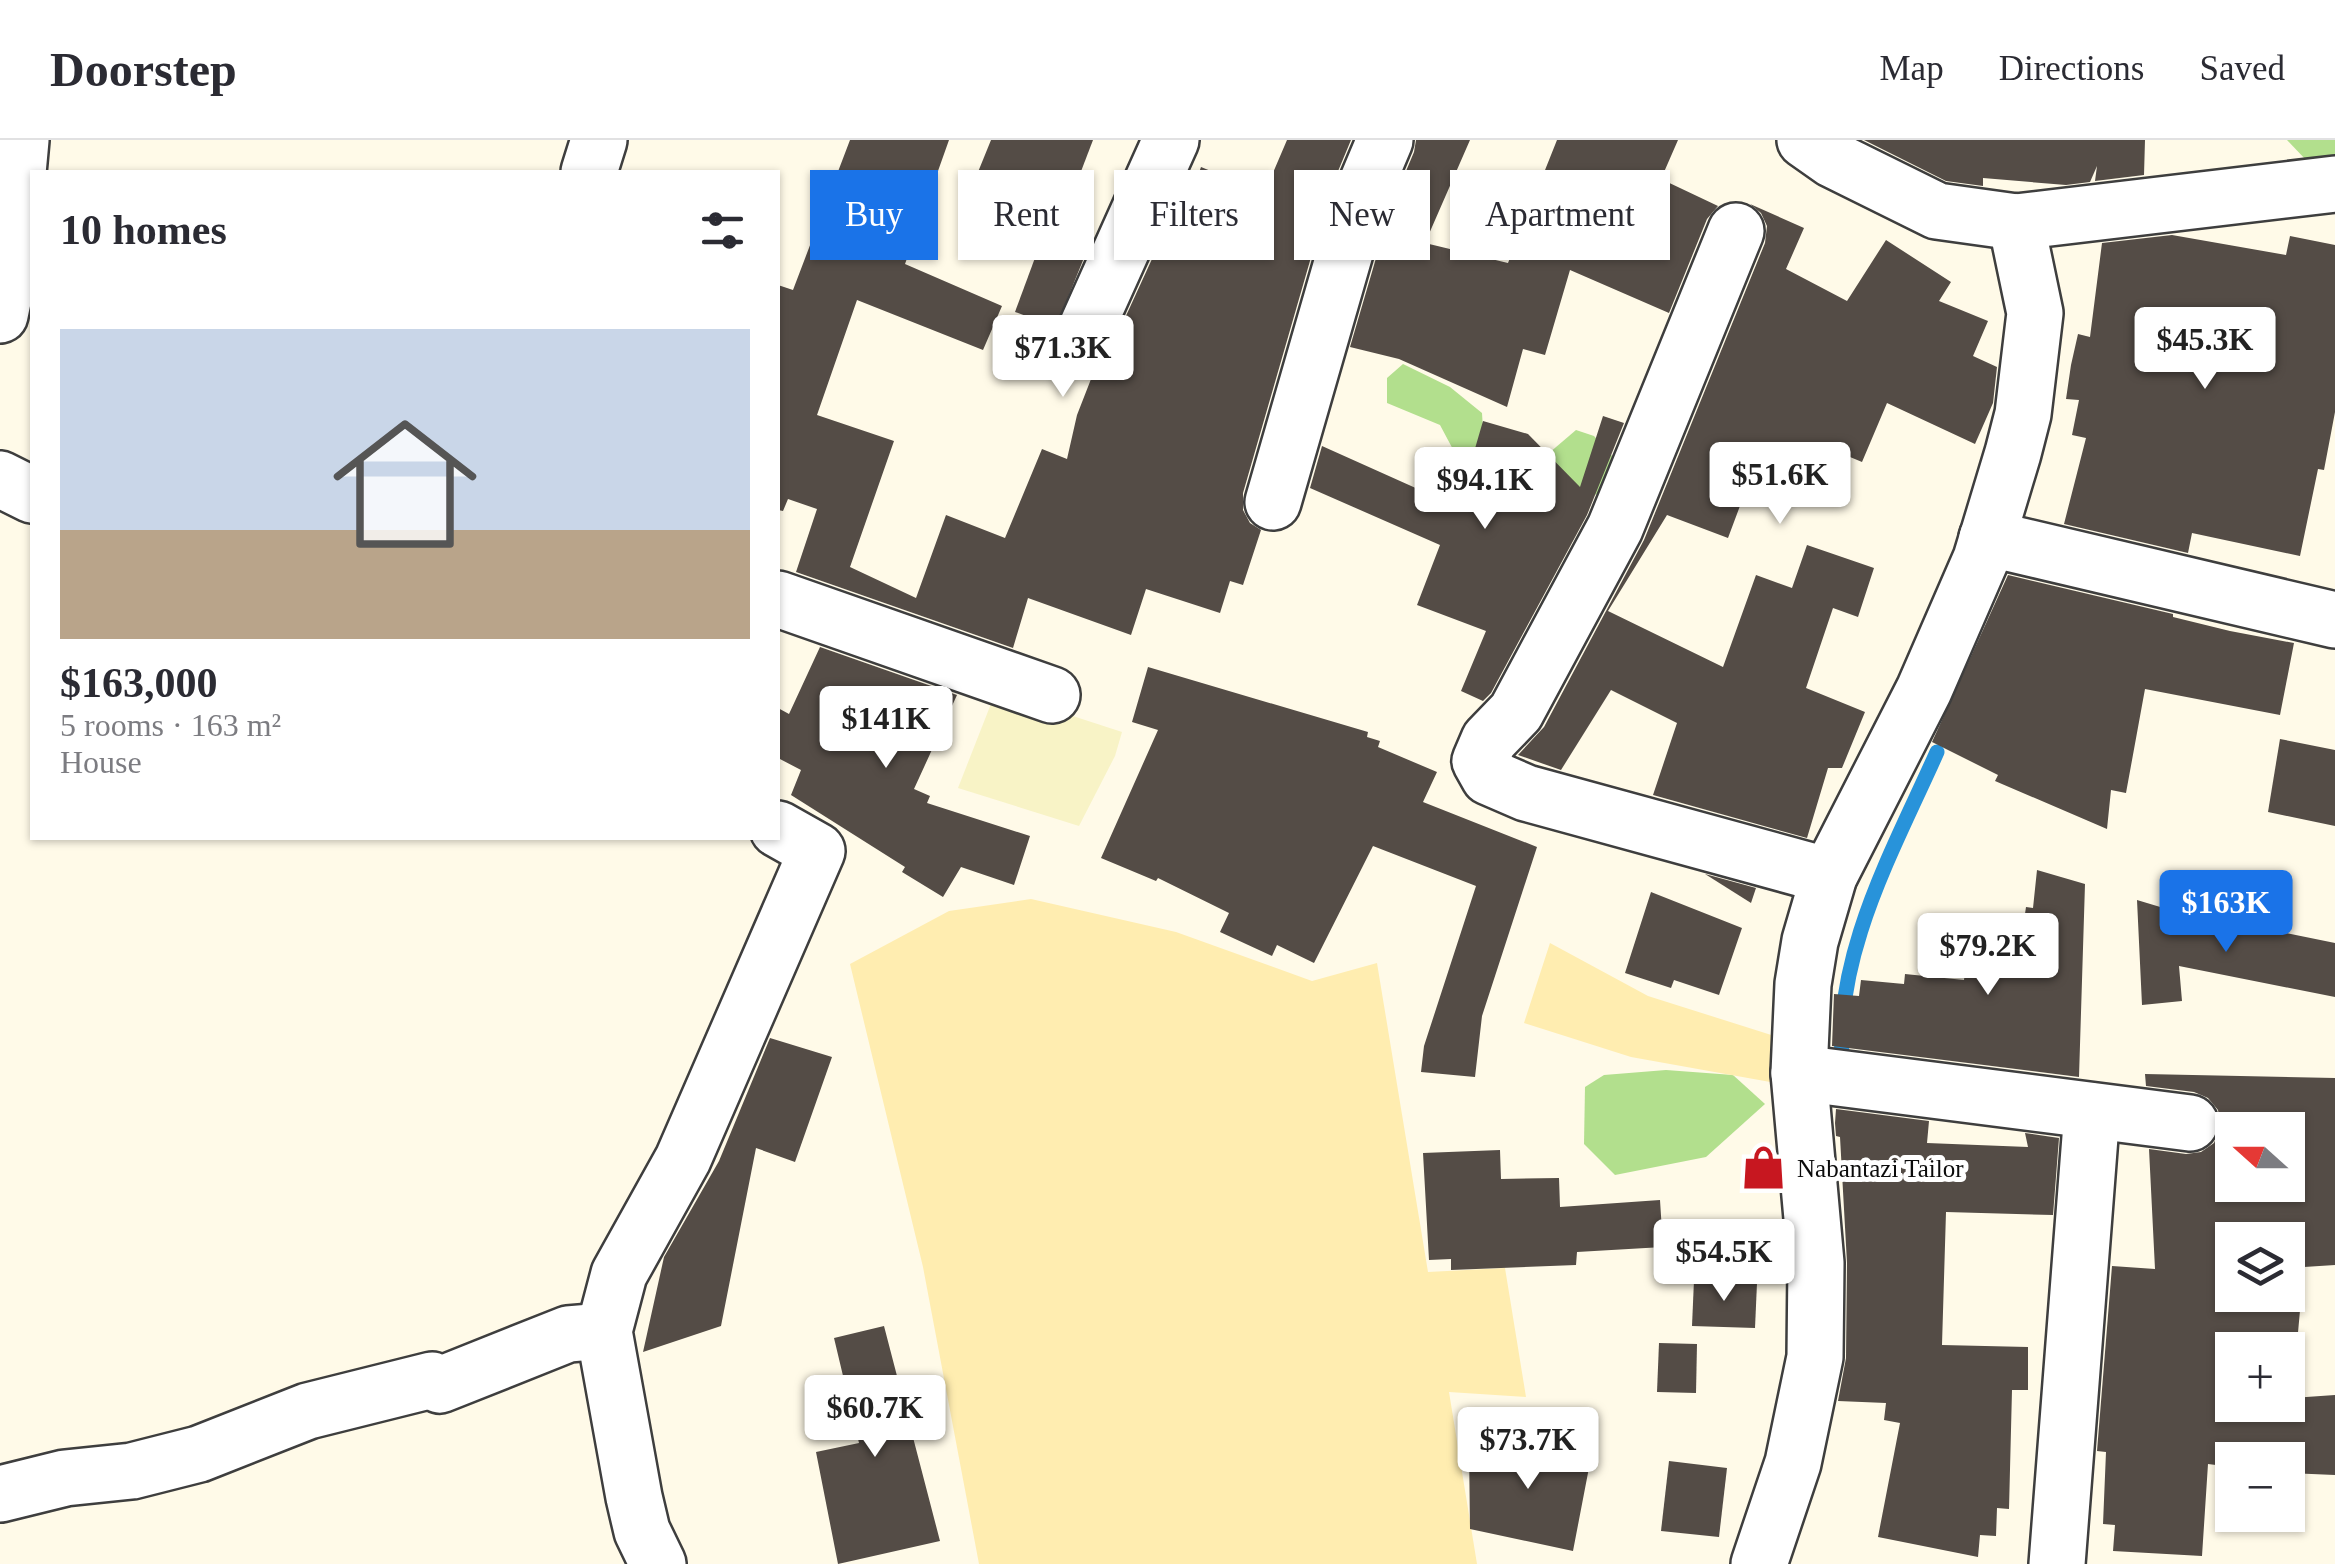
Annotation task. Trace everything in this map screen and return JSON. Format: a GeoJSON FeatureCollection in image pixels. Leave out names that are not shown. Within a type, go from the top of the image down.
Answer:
{"type":"FeatureCollection","features":[{"type":"Feature","properties":{"kind":"street"},"geometry":{"type":"LineString","coordinates":[[0,315],[21,140]]}},
{"type":"Feature","properties":{"kind":"street"},"geometry":{"type":"LineString","coordinates":[[590,170],[599,140]]}},
{"type":"Feature","properties":{"kind":"street"},"geometry":{"type":"LineString","coordinates":[[1086,329],[1171,140]]}},
{"type":"Feature","properties":{"kind":"street"},"geometry":{"type":"LineString","coordinates":[[1273,502],[1361,197],[1385,140]]}},
{"type":"Feature","properties":{"kind":"street"},"geometry":{"type":"LineString","coordinates":[[1805,140],[1832,159],[1937,211],[2016,222],[2335,184]]}},
{"type":"Feature","properties":{"kind":"street"},"geometry":{"type":"LineString","coordinates":[[1759,1564],[1793,1463],[1815,1356],[1816,1263],[1800,1073],[1802,984],[1828,876],[1924,690],[1986,538],[2023,414],[2035,313],[2016,222]]}},
{"type":"Feature","properties":{"kind":"street"},"geometry":{"type":"LineString","coordinates":[[1736,231],[1615,528],[1516,712],[1488,740],[1480,761],[1489,777],[1526,793],[1828,876]]}},
{"type":"Feature","properties":{"kind":"street"},"geometry":{"type":"LineString","coordinates":[[0,479],[30,495]]}},
{"type":"Feature","properties":{"kind":"street"},"geometry":{"type":"LineString","coordinates":[[1986,538],[2335,620]]}},
{"type":"Feature","properties":{"kind":"street"},"geometry":{"type":"LineString","coordinates":[[780,600],[1052,695]]}},
{"type":"Feature","properties":{"kind":"street"},"geometry":{"type":"LineString","coordinates":[[658,1564],[638,1514],[604,1332],[619,1274],[683,1158],[816,851],[780,831]]}},
{"type":"Feature","properties":{"kind":"street"},"geometry":{"type":"LineString","coordinates":[[1800,1073],[2190,1123]]}},
{"type":"Feature","properties":{"kind":"street"},"geometry":{"type":"LineString","coordinates":[[2057,1564],[2092,1111]]}},
{"type":"Feature","properties":{"kind":"street"},"geometry":{"type":"LineString","coordinates":[[0,1494],[64,1478],[132,1471],[199,1454],[308,1411],[432,1380],[440,1385],[568,1334],[604,1332]]}},
{"type":"Feature","properties":{"kind":"shaded area"},"geometry":{"type":"Polygon","coordinates":[[[996,691],[1122,732],[1115,756],[1079,826],[958,788],[996,691]]]}},
{"type":"Feature","properties":{"kind":"green space"},"geometry":{"type":"Polygon","coordinates":[[[2287,140],[2335,140],[2335,160],[2307,161],[2287,140]]]}},
{"type":"Feature","properties":{"kind":"green space"},"geometry":{"type":"Polygon","coordinates":[[[1403,364],[1450,387],[1482,413],[1484,446],[1464,470],[1440,425],[1387,403],[1387,378],[1403,364]]]}},
{"type":"Feature","properties":{"kind":"green space"},"geometry":{"type":"Polygon","coordinates":[[[1576,430],[1594,436],[1625,470],[1612,485],[1581,503],[1535,465],[1576,430]]]}},
{"type":"Feature","properties":{"kind":"green space"},"geometry":{"type":"Polygon","coordinates":[[[1666,1070],[1733,1075],[1765,1104],[1706,1157],[1615,1175],[1584,1144],[1585,1087],[1604,1075],[1666,1070]]]}},
{"type":"Feature","properties":{"kind":"sand"},"geometry":{"type":"Polygon","coordinates":[[[1031,899],[1176,932],[1312,981],[1377,963],[1428,1272],[1505,1268],[1526,1397],[1449,1392],[1477,1564],[979,1564],[923,1267],[850,964],[949,911],[1031,899]]]}},
{"type":"Feature","properties":{"kind":"sand"},"geometry":{"type":"Polygon","coordinates":[[[1550,943],[1648,996],[1803,1045],[1803,1088],[1631,1057],[1524,1023],[1550,943]]]}},
{"type":"Feature","properties":{"kind":"building"},"geometry":{"type":"Polygon","coordinates":[[[850,140],[949,140],[938,171],[839,170],[850,140]]]}},
{"type":"Feature","properties":{"kind":"building"},"geometry":{"type":"Polygon","coordinates":[[[991,140],[1093,140],[1082,170],[979,170],[991,140]]]}},
{"type":"Feature","properties":{"kind":"building"},"geometry":{"type":"Polygon","coordinates":[[[1287,140],[1351,140],[1338,170],[1294,170],[1294,260],[1310,260],[1243,493],[1243,510],[1250,523],[1261,530],[1243,585],[1230,581],[1220,613],[1146,589],[1131,635],[1028,598],[1013,648],[796,572],[817,509],[788,499],[780,510],[780,286],[793,290],[810,245],[810,260],[906,260],[905,264],[1002,306],[983,350],[857,300],[817,415],[894,441],[850,567],[916,598],[946,515],[1005,538],[1042,449],[1067,459],[1077,415],[1100,356],[1114,342],[1152,260],[1274,260],[1274,170],[1287,140]]]}},
{"type":"Feature","properties":{"kind":"building"},"geometry":{"type":"Polygon","coordinates":[[[1416,140],[1470,140],[1457,170],[1450,170],[1450,186],[1430,232],[1430,170],[1406,170],[1416,140]]]}},
{"type":"Feature","properties":{"kind":"building"},"geometry":{"type":"Polygon","coordinates":[[[1557,140],[1678,140],[1665,170],[1545,170],[1557,140]]]}},
{"type":"Feature","properties":{"kind":"building"},"geometry":{"type":"Polygon","coordinates":[[[1864,140],[2145,140],[2144,175],[2095,181],[2097,166],[2090,182],[2066,185],[1983,178],[1983,186],[1946,181],[1864,140]]]}},
{"type":"Feature","properties":{"kind":"building"},"geometry":{"type":"Polygon","coordinates":[[[1670,183],[1718,206],[1707,219],[1669,313],[1570,270],[1545,355],[1523,349],[1507,407],[1399,359],[1350,347],[1375,260],[1430,260],[1430,244],[1450,249],[1450,260],[1670,260],[1670,183]]]}},
{"type":"Feature","properties":{"kind":"building"},"geometry":{"type":"Polygon","coordinates":[[[1750,204],[1804,228],[1786,269],[1847,301],[1886,240],[1951,282],[1939,301],[1988,321],[1973,356],[1997,367],[1993,403],[1975,444],[1887,403],[1862,462],[1850,457],[1836,494],[1756,463],[1728,538],[1667,515],[1608,611],[1723,667],[1756,575],[1792,588],[1807,545],[1874,568],[1858,617],[1833,608],[1806,688],[1865,712],[1842,768],[1828,768],[1807,838],[1653,795],[1677,723],[1611,690],[1561,770],[1518,755],[1544,727],[1644,540],[1765,243],[1767,226],[1761,213],[1750,204]]]}},
{"type":"Feature","properties":{"kind":"building"},"geometry":{"type":"Polygon","coordinates":[[[2172,235],[2286,255],[2290,236],[2335,245],[2335,412],[2324,470],[2318,469],[2300,556],[2192,533],[2188,553],[2064,524],[2086,438],[2072,435],[2079,400],[2066,399],[2078,334],[2090,337],[2102,243],[2172,235]]]}},
{"type":"Feature","properties":{"kind":"building"},"geometry":{"type":"Polygon","coordinates":[[[1034,260],[1083,260],[1056,327],[1015,312],[1034,260]]]}},
{"type":"Feature","properties":{"kind":"building"},"geometry":{"type":"Polygon","coordinates":[[[1603,416],[1624,423],[1587,515],[1491,693],[1483,701],[1461,691],[1486,631],[1417,605],[1440,545],[1310,488],[1322,446],[1458,507],[1483,421],[1528,434],[1580,487],[1603,416]]]}},
{"type":"Feature","properties":{"kind":"building"},"geometry":{"type":"Polygon","coordinates":[[[2008,575],[2230,631],[2294,643],[2280,715],[2145,689],[2126,793],[2111,790],[2107,829],[1995,781],[1998,775],[1932,742],[2008,575]]]}},
{"type":"Feature","properties":{"kind":"building"},"geometry":{"type":"Polygon","coordinates":[[[820,647],[957,695],[914,789],[930,796],[927,803],[1030,836],[1014,885],[961,867],[943,897],[902,872],[905,867],[791,795],[801,770],[780,759],[780,709],[789,714],[820,647]]]}},
{"type":"Feature","properties":{"kind":"building"},"geometry":{"type":"Polygon","coordinates":[[[1148,667],[1368,732],[1367,737],[1380,741],[1378,747],[1437,772],[1423,802],[1537,847],[1482,1016],[1475,1077],[1421,1072],[1424,1046],[1476,886],[1373,846],[1314,963],[1277,945],[1272,956],[1220,932],[1229,913],[1158,878],[1156,881],[1101,858],[1158,730],[1132,722],[1148,667]]]}},
{"type":"Feature","properties":{"kind":"building"},"geometry":{"type":"Polygon","coordinates":[[[2280,739],[2335,750],[2335,826],[2268,812],[2280,739]]]}},
{"type":"Feature","properties":{"kind":"building"},"geometry":{"type":"Polygon","coordinates":[[[2037,870],[2085,884],[2079,1077],[1832,1046],[1834,994],[1859,996],[1861,980],[1904,984],[1905,974],[1964,980],[1967,958],[1992,961],[1996,931],[2022,934],[2026,907],[2033,908],[2037,870]]]}},
{"type":"Feature","properties":{"kind":"building"},"geometry":{"type":"Polygon","coordinates":[[[1705,874],[1756,888],[1751,903],[1705,874]]]}},
{"type":"Feature","properties":{"kind":"building"},"geometry":{"type":"Polygon","coordinates":[[[1651,892],[1742,928],[1719,995],[1674,980],[1671,988],[1625,973],[1651,892]]]}},
{"type":"Feature","properties":{"kind":"building"},"geometry":{"type":"Polygon","coordinates":[[[2137,900],[2220,925],[2222,920],[2335,943],[2335,997],[2179,966],[2182,1001],[2142,1005],[2137,900]]]}},
{"type":"Feature","properties":{"kind":"building"},"geometry":{"type":"Polygon","coordinates":[[[770,1038],[832,1057],[795,1162],[756,1148],[721,1326],[643,1352],[664,1257],[719,1161],[770,1038]]]}},
{"type":"Feature","properties":{"kind":"building"},"geometry":{"type":"Polygon","coordinates":[[[2145,1074],[2335,1078],[2335,1265],[2305,1267],[2305,1222],[2215,1222],[2215,1312],[2300,1312],[2298,1332],[2215,1332],[2215,1422],[2305,1422],[2305,1397],[2335,1395],[2335,1475],[2305,1474],[2305,1442],[2215,1442],[2215,1465],[2208,1464],[2202,1556],[2113,1551],[2115,1525],[2103,1524],[2106,1452],[2097,1451],[2112,1266],[2155,1269],[2149,1149],[2186,1154],[2201,1152],[2215,1141],[2215,1202],[2305,1202],[2305,1112],[2218,1112],[2208,1098],[2194,1092],[2146,1086],[2145,1074]]]}},
{"type":"Feature","properties":{"kind":"building"},"geometry":{"type":"Polygon","coordinates":[[[1836,1109],[1929,1121],[1927,1143],[2028,1147],[2025,1133],[2059,1138],[2053,1215],[1946,1212],[1942,1345],[2028,1347],[2028,1390],[2012,1390],[2009,1509],[1997,1508],[1996,1536],[1980,1535],[1978,1557],[1878,1537],[1900,1423],[1884,1420],[1886,1403],[1838,1401],[1846,1358],[1847,1263],[1836,1109]]]}},
{"type":"Feature","properties":{"kind":"building"},"geometry":{"type":"Polygon","coordinates":[[[1500,1150],[1501,1179],[1559,1178],[1560,1207],[1660,1200],[1663,1247],[1577,1252],[1576,1265],[1451,1270],[1451,1259],[1429,1260],[1423,1153],[1500,1150]]]}},
{"type":"Feature","properties":{"kind":"building"},"geometry":{"type":"Polygon","coordinates":[[[1694,1280],[1757,1283],[1755,1328],[1692,1326],[1694,1280]]]}},
{"type":"Feature","properties":{"kind":"building"},"geometry":{"type":"Polygon","coordinates":[[[884,1326],[940,1541],[838,1564],[816,1452],[859,1443],[834,1338],[884,1326]]]}},
{"type":"Feature","properties":{"kind":"building"},"geometry":{"type":"Polygon","coordinates":[[[1659,1343],[1697,1344],[1696,1393],[1657,1392],[1659,1343]]]}},
{"type":"Feature","properties":{"kind":"building"},"geometry":{"type":"Polygon","coordinates":[[[1493,1441],[1592,1452],[1573,1551],[1470,1529],[1469,1448],[1492,1446],[1493,1441]]]}},
{"type":"Feature","properties":{"kind":"building"},"geometry":{"type":"Polygon","coordinates":[[[1669,1461],[1727,1468],[1719,1537],[1661,1531],[1669,1461]]]}},
{"type":"Feature","properties":{"kind":"waterway"},"geometry":{"type":"LineString","coordinates":[[1843,1071],[1846,988],[1856,947],[1885,867],[1937,752]]}},
{"type":"Feature","properties":{"kind":"place","name":"Nabantazi Tailor"},"geometry":{"type":"Point","coordinates":[1764,1168]}}]}
